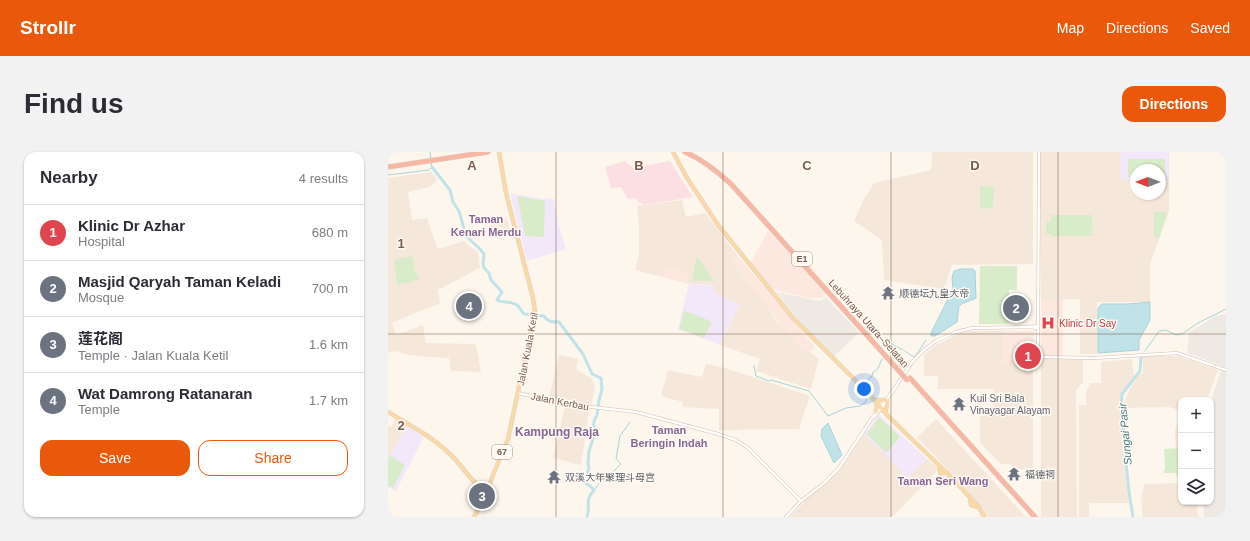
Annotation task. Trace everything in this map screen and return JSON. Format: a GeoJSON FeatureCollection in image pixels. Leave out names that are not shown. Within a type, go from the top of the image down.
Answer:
{"type":"FeatureCollection","features":[{"type":"Feature","properties":{"kind":"highway"},"geometry":{"type":"LineString","coordinates":[[388,166],[469,152]]}},
{"type":"Feature","properties":{"kind":"highway"},"geometry":{"type":"LineString","coordinates":[[436,158],[488,152]]}},
{"type":"Feature","properties":{"kind":"highway","name":"Lebuhraya Utara–Selatan"},"geometry":{"type":"LineString","coordinates":[[685,152],[694,154],[731,184],[1035,517]]}},
{"type":"Feature","properties":{"kind":"highway","name":"Lebuhraya Utara–Selatan"},"geometry":{"type":"LineString","coordinates":[[909,379],[1031,517]]}},
{"type":"Feature","properties":{"kind":"main road"},"geometry":{"type":"LineString","coordinates":[[673,152],[696,193],[718,225],[793,318],[938,464],[940,473],[944,472],[948,474],[970,496],[971,505],[979,507],[984,517]]}},
{"type":"Feature","properties":{"kind":"main road","name":"Jalan Kuala Ketil"},"geometry":{"type":"LineString","coordinates":[[474,517],[487,492],[507,441],[535,314],[533,298],[506,193],[500,154]]}},
{"type":"Feature","properties":{"kind":"main road"},"geometry":{"type":"LineString","coordinates":[[875,401],[886,401],[886,412]]}},
{"type":"Feature","properties":{"kind":"main road"},"geometry":{"type":"LineString","coordinates":[[875,401],[876,413],[886,412]]}},
{"type":"Feature","properties":{"kind":"main road"},"geometry":{"type":"LineString","coordinates":[[388,412],[416,428],[443,447],[482,489],[487,492]]}},
{"type":"Feature","properties":{"kind":"street"},"geometry":{"type":"LineString","coordinates":[[1039,152],[1038,358],[1095,358],[1177,353],[1226,370]]}},
{"type":"Feature","properties":{"kind":"street"},"geometry":{"type":"LineString","coordinates":[[786,517],[801,501],[823,484],[839,468],[918,355],[930,345],[956,332],[972,328],[1038,327]]}},
{"type":"Feature","properties":{"kind":"street","name":"Jalan Kerbau"},"geometry":{"type":"LineString","coordinates":[[518,393],[566,404],[636,412],[736,440],[748,448],[801,501]]}},
{"type":"Feature","properties":{"kind":"shaded area"},"geometry":{"type":"Polygon","coordinates":[[[932,152],[1033,152],[1033,264],[952,265],[944,289],[884,280],[882,240],[854,221],[862,203],[874,183],[931,170],[932,152]]]}},
{"type":"Feature","properties":{"kind":"shaded area"},"geometry":{"type":"Polygon","coordinates":[[[1040,152],[1169,152],[1169,211],[1150,264],[1150,302],[1097,302],[1097,354],[1080,354],[1080,299],[1041,299],[1040,152]]]}},
{"type":"Feature","properties":{"kind":"shaded area"},"geometry":{"type":"Polygon","coordinates":[[[1121,152],[1169,152],[1169,179],[1166,179],[1166,164],[1130,164],[1130,179],[1120,179],[1121,152]]]}},
{"type":"Feature","properties":{"kind":"shaded area"},"geometry":{"type":"Polygon","coordinates":[[[625,161],[634,168],[670,161],[693,197],[643,205],[643,203],[638,203],[636,198],[628,199],[621,187],[611,188],[605,167],[625,161]]]}},
{"type":"Feature","properties":{"kind":"shaded area"},"geometry":{"type":"Polygon","coordinates":[[[431,172],[437,180],[430,187],[408,192],[412,220],[427,218],[438,249],[464,241],[478,253],[480,268],[438,290],[440,304],[392,323],[396,335],[423,325],[426,343],[476,344],[481,372],[451,371],[449,358],[408,355],[396,351],[388,353],[388,178],[431,172]]]}},
{"type":"Feature","properties":{"kind":"shaded area"},"geometry":{"type":"Polygon","coordinates":[[[510,193],[544,199],[553,198],[558,223],[566,249],[527,261],[510,193]]]}},
{"type":"Feature","properties":{"kind":"shaded area"},"geometry":{"type":"Polygon","coordinates":[[[682,200],[686,217],[705,213],[737,255],[731,260],[766,304],[775,319],[803,350],[810,352],[819,359],[811,389],[756,371],[760,359],[720,345],[739,304],[714,292],[713,285],[689,284],[635,270],[639,253],[637,206],[682,200]]]}},
{"type":"Feature","properties":{"kind":"shaded area"},"geometry":{"type":"Polygon","coordinates":[[[507,218],[510,232],[492,236],[490,221],[507,218]]]}},
{"type":"Feature","properties":{"kind":"shaded area"},"geometry":{"type":"Polygon","coordinates":[[[768,231],[827,293],[822,298],[809,298],[772,289],[751,262],[768,231]]]}},
{"type":"Feature","properties":{"kind":"shaded area"},"geometry":{"type":"Polygon","coordinates":[[[737,255],[815,347],[810,352],[803,350],[784,330],[766,304],[731,260],[737,255]]]}},
{"type":"Feature","properties":{"kind":"shaded area"},"geometry":{"type":"Polygon","coordinates":[[[665,267],[689,273],[687,283],[662,277],[665,267]]]}},
{"type":"Feature","properties":{"kind":"shaded area"},"geometry":{"type":"Polygon","coordinates":[[[689,284],[713,285],[714,292],[739,304],[720,345],[678,329],[689,284]]]}},
{"type":"Feature","properties":{"kind":"shaded area"},"geometry":{"type":"Polygon","coordinates":[[[776,292],[820,301],[826,297],[859,333],[834,356],[800,322],[776,292]]]}},
{"type":"Feature","properties":{"kind":"shaded area"},"geometry":{"type":"Polygon","coordinates":[[[1041,299],[1063,299],[1063,358],[1041,358],[1041,299]]]}},
{"type":"Feature","properties":{"kind":"shaded area"},"geometry":{"type":"Polygon","coordinates":[[[1226,314],[1226,517],[1204,517],[1203,505],[1214,505],[1214,397],[1212,397],[1222,366],[1187,353],[1189,333],[1215,316],[1226,314]]]}},
{"type":"Feature","properties":{"kind":"shaded area"},"geometry":{"type":"Polygon","coordinates":[[[972,331],[1003,331],[1003,363],[1033,363],[1033,469],[1012,469],[1012,464],[1001,464],[980,443],[980,416],[993,416],[993,389],[938,389],[938,376],[924,376],[924,355],[936,345],[958,334],[972,331]]]}},
{"type":"Feature","properties":{"kind":"shaded area"},"geometry":{"type":"Polygon","coordinates":[[[1003,331],[1034,331],[1033,363],[1003,363],[1003,331]]]}},
{"type":"Feature","properties":{"kind":"shaded area"},"geometry":{"type":"Polygon","coordinates":[[[559,355],[578,359],[576,369],[592,379],[595,389],[588,417],[581,465],[553,458],[565,406],[548,402],[559,355]]]}},
{"type":"Feature","properties":{"kind":"shaded area"},"geometry":{"type":"Polygon","coordinates":[[[1143,356],[1177,356],[1218,370],[1208,397],[1178,397],[1178,410],[1169,407],[1123,408],[1129,390],[1138,376],[1143,373],[1143,356]]]}},
{"type":"Feature","properties":{"kind":"shaded area"},"geometry":{"type":"Polygon","coordinates":[[[1041,358],[1083,358],[1083,382],[1076,390],[1077,517],[1041,517],[1041,358]]]}},
{"type":"Feature","properties":{"kind":"shaded area"},"geometry":{"type":"Polygon","coordinates":[[[1132,359],[1134,376],[1122,394],[1120,409],[1125,473],[1130,503],[1089,503],[1089,517],[1079,517],[1079,405],[1086,405],[1086,392],[1090,383],[1101,383],[1101,362],[1132,359]]]}},
{"type":"Feature","properties":{"kind":"shaded area"},"geometry":{"type":"Polygon","coordinates":[[[706,364],[725,368],[810,396],[799,429],[719,430],[719,409],[682,407],[683,402],[661,396],[668,370],[702,377],[706,364]]]}},
{"type":"Feature","properties":{"kind":"shaded area"},"geometry":{"type":"Polygon","coordinates":[[[879,415],[927,459],[908,478],[864,434],[879,415]]]}},
{"type":"Feature","properties":{"kind":"shaded area"},"geometry":{"type":"Polygon","coordinates":[[[396,418],[408,425],[388,457],[388,425],[391,427],[396,418]]]}},
{"type":"Feature","properties":{"kind":"shaded area"},"geometry":{"type":"Polygon","coordinates":[[[936,419],[1026,517],[985,517],[984,510],[917,437],[936,419]]]}},
{"type":"Feature","properties":{"kind":"shaded area"},"geometry":{"type":"Polygon","coordinates":[[[1178,421],[1178,449],[1176,449],[1175,431],[1178,421]]]}},
{"type":"Feature","properties":{"kind":"shaded area"},"geometry":{"type":"Polygon","coordinates":[[[408,425],[424,437],[396,491],[388,487],[388,457],[408,425]]]}},
{"type":"Feature","properties":{"kind":"shaded area"},"geometry":{"type":"Polygon","coordinates":[[[864,434],[908,477],[927,459],[937,468],[936,472],[892,517],[790,517],[809,497],[840,470],[864,434]]]}},
{"type":"Feature","properties":{"kind":"shaded area"},"geometry":{"type":"Polygon","coordinates":[[[1178,483],[1178,505],[1197,505],[1198,517],[1143,517],[1141,501],[1144,484],[1178,483]]]}},
{"type":"Feature","properties":{"kind":"green space"},"geometry":{"type":"Polygon","coordinates":[[[1128,159],[1165,159],[1165,164],[1130,164],[1130,177],[1128,177],[1128,159]]]}},
{"type":"Feature","properties":{"kind":"green space"},"geometry":{"type":"Polygon","coordinates":[[[980,186],[994,187],[993,208],[980,209],[980,186]]]}},
{"type":"Feature","properties":{"kind":"green space"},"geometry":{"type":"Polygon","coordinates":[[[517,196],[545,201],[544,237],[525,236],[517,196]]]}},
{"type":"Feature","properties":{"kind":"green space"},"geometry":{"type":"Polygon","coordinates":[[[1154,212],[1168,212],[1159,238],[1154,236],[1154,212]]]}},
{"type":"Feature","properties":{"kind":"green space"},"geometry":{"type":"Polygon","coordinates":[[[1051,215],[1092,215],[1093,220],[1091,223],[1093,230],[1091,230],[1091,234],[1093,234],[1093,236],[1051,236],[1051,234],[1046,234],[1046,222],[1051,222],[1051,215]]]}},
{"type":"Feature","properties":{"kind":"green space"},"geometry":{"type":"Polygon","coordinates":[[[412,256],[415,274],[417,273],[419,279],[404,284],[403,282],[401,285],[397,285],[394,260],[412,256]]]}},
{"type":"Feature","properties":{"kind":"green space"},"geometry":{"type":"Polygon","coordinates":[[[697,256],[714,281],[692,281],[697,256]]]}},
{"type":"Feature","properties":{"kind":"green space"},"geometry":{"type":"Polygon","coordinates":[[[980,266],[1017,266],[1017,290],[1009,290],[1009,324],[979,324],[980,266]]]}},
{"type":"Feature","properties":{"kind":"green space"},"geometry":{"type":"Polygon","coordinates":[[[684,311],[712,322],[704,338],[679,329],[684,311]]]}},
{"type":"Feature","properties":{"kind":"green space"},"geometry":{"type":"Polygon","coordinates":[[[879,417],[900,437],[886,453],[867,434],[879,417]]]}},
{"type":"Feature","properties":{"kind":"green space"},"geometry":{"type":"Polygon","coordinates":[[[1178,448],[1178,476],[1176,473],[1163,473],[1165,469],[1164,449],[1178,448]]]}},
{"type":"Feature","properties":{"kind":"green space"},"geometry":{"type":"Polygon","coordinates":[[[391,456],[405,465],[393,488],[388,486],[388,458],[391,456]]]}},
{"type":"Feature","properties":{"kind":"water"},"geometry":{"type":"Polygon","coordinates":[[[961,269],[973,269],[975,271],[976,298],[959,306],[957,322],[935,336],[931,336],[931,333],[953,289],[952,278],[954,271],[961,269]]]}},
{"type":"Feature","properties":{"kind":"water"},"geometry":{"type":"Polygon","coordinates":[[[1150,302],[1150,320],[1139,340],[1139,350],[1098,353],[1098,308],[1102,304],[1150,302]]]}},
{"type":"Feature","properties":{"kind":"water"},"geometry":{"type":"Polygon","coordinates":[[[828,423],[842,455],[834,463],[821,436],[822,429],[828,423]]]}},
{"type":"Feature","properties":{"kind":"waterway"},"geometry":{"type":"LineString","coordinates":[[430,152],[431,159]]}},
{"type":"Feature","properties":{"kind":"waterway"},"geometry":{"type":"LineString","coordinates":[[388,175],[429,170],[432,167],[431,162]]}},
{"type":"Feature","properties":{"kind":"waterway"},"geometry":{"type":"LineString","coordinates":[[432,167],[450,190],[453,202],[459,211],[466,236],[484,254],[484,268],[489,273],[491,280],[502,292],[497,300],[516,304],[524,314],[544,316],[550,321],[559,322],[583,354],[592,374],[601,378],[602,390],[597,415],[594,421],[593,439],[589,451],[589,469],[584,480],[584,482],[594,490],[588,500],[587,517]]}},
{"type":"Feature","properties":{"kind":"waterway","name":"Sungai Pasir"},"geometry":{"type":"LineString","coordinates":[[1145,351],[1159,331],[1166,330],[1176,335],[1182,334],[1198,323],[1226,309]]}},
{"type":"Feature","properties":{"kind":"waterway"},"geometry":{"type":"LineString","coordinates":[[913,356],[915,357],[926,340]]}},
{"type":"Feature","properties":{"kind":"waterway"},"geometry":{"type":"LineString","coordinates":[[890,343],[903,350]]}},
{"type":"Feature","properties":{"kind":"waterway"},"geometry":{"type":"LineString","coordinates":[[905,351],[912,356]]}},
{"type":"Feature","properties":{"kind":"waterway","name":"Sungai Pasir"},"geometry":{"type":"LineString","coordinates":[[1133,517],[1121,410],[1122,394],[1140,371],[1141,357]]}},
{"type":"Feature","properties":{"kind":"waterway"},"geometry":{"type":"LineString","coordinates":[[867,389],[868,380],[872,376],[873,372],[876,371],[882,359]]}},
{"type":"Feature","properties":{"kind":"waterway"},"geometry":{"type":"LineString","coordinates":[[754,366],[756,376],[769,381],[771,380],[809,391],[828,416],[846,408],[860,406],[866,402],[866,396]]}},
{"type":"Feature","properties":{"kind":"waterway"},"geometry":{"type":"LineString","coordinates":[[594,490],[600,482],[607,478],[621,464],[616,459],[620,436],[630,422]]}},
{"type":"Feature","properties":{"kind":"place","name":"顺德坛九皇大帝"},"geometry":{"type":"Point","coordinates":[888,293]}},
{"type":"Feature","properties":{"kind":"place","name":"Wat Damrong Ratanaran"},"geometry":{"type":"Point","coordinates":[469,306]}},
{"type":"Feature","properties":{"kind":"place","name":"Masjid Qaryah Taman Keladi"},"geometry":{"type":"Point","coordinates":[1016,308]}},
{"type":"Feature","properties":{"kind":"place","name":"Klinic Dr Say"},"geometry":{"type":"Point","coordinates":[1048,323]}},
{"type":"Feature","properties":{"kind":"place","name":"Klinic Dr Azhar"},"geometry":{"type":"Point","coordinates":[1028,356]}},
{"type":"Feature","properties":{"kind":"place","name":"Kuil Sri Bala Vinayagar Alayam"},"geometry":{"type":"Point","coordinates":[959,404]}},
{"type":"Feature","properties":{"kind":"place","name":"福德祠"},"geometry":{"type":"Point","coordinates":[1014,474]}},
{"type":"Feature","properties":{"kind":"place","name":"双溪大年聚理斗母宫"},"geometry":{"type":"Point","coordinates":[554,477]}},
{"type":"Feature","properties":{"kind":"place","name":"莲花阁"},"geometry":{"type":"Point","coordinates":[482,496]}},
{"type":"Feature","properties":{"kind":"district","name":"Taman Kenari Merdu"},"geometry":{"type":"Point","coordinates":[486,225]}},
{"type":"Feature","properties":{"kind":"district","name":"Kampung Raja"},"geometry":{"type":"Point","coordinates":[557,432]}},
{"type":"Feature","properties":{"kind":"district","name":"Taman Beringin Indah"},"geometry":{"type":"Point","coordinates":[669,436]}},
{"type":"Feature","properties":{"kind":"district","name":"Taman Seri Wang"},"geometry":{"type":"Point","coordinates":[943,481]}}]}
